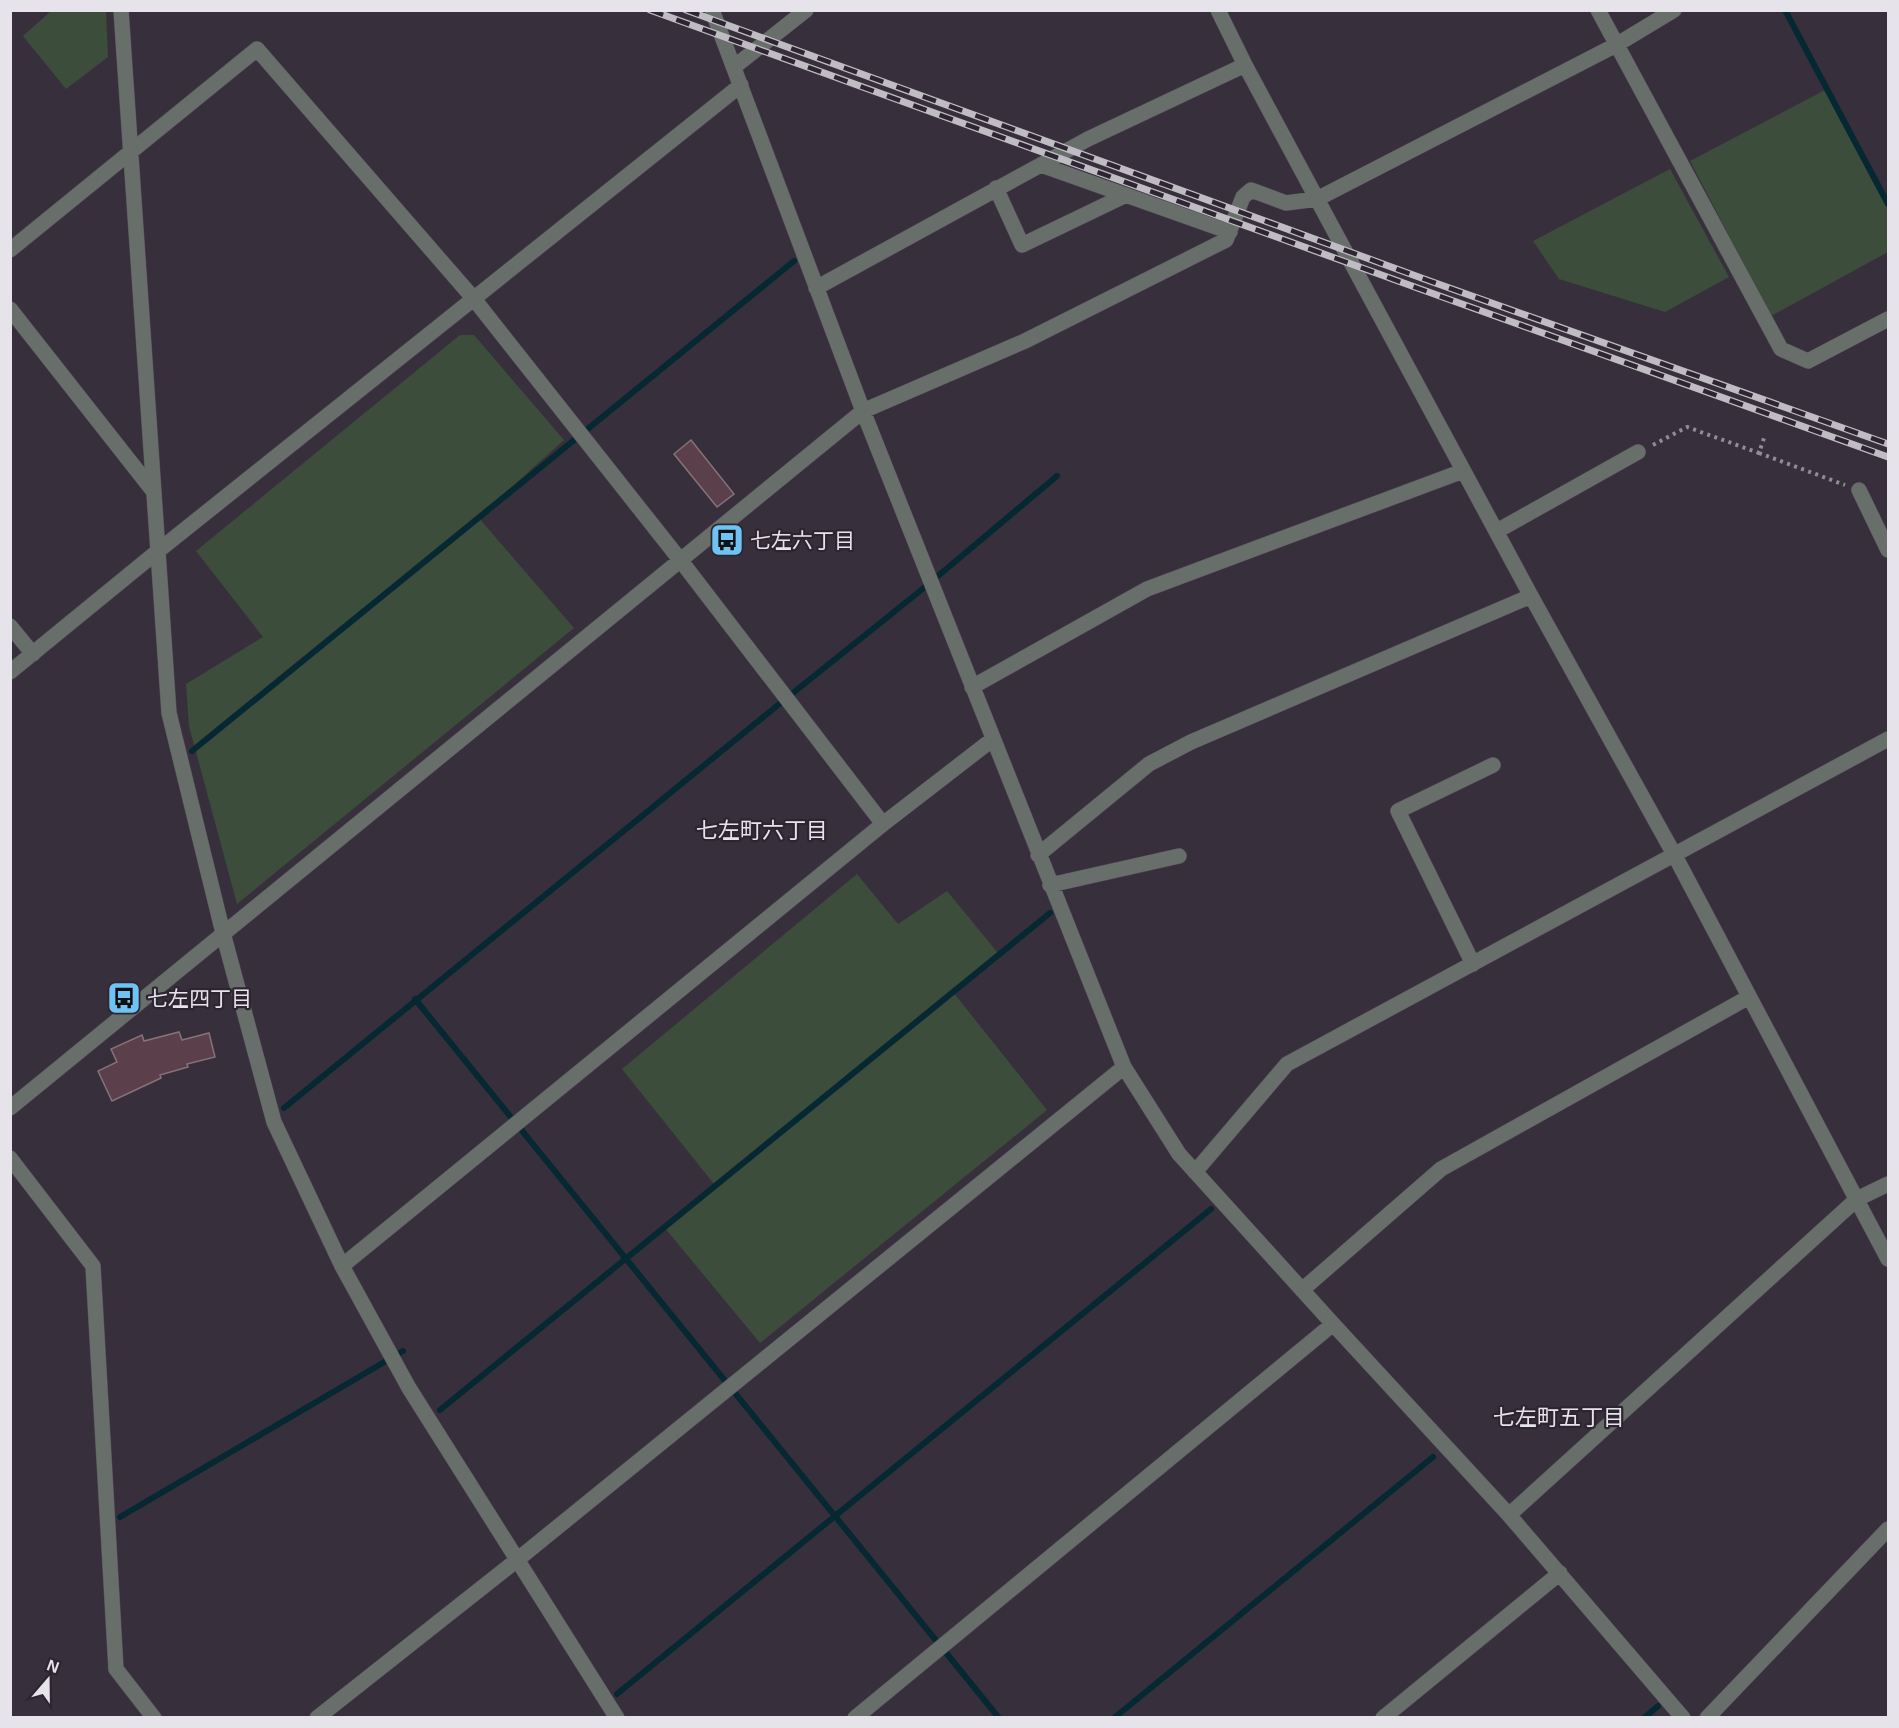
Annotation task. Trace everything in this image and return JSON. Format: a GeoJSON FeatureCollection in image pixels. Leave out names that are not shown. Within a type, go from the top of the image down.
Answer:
{"type":"FeatureCollection","features":[{"type":"Feature","properties":{"kind":"street"},"geometry":{"type":"LineString","coordinates":[[122,10],[169,713],[223,933],[274,1122],[342,1266],[409,1388],[617,1718]]}},
{"type":"Feature","properties":{"kind":"street"},"geometry":{"type":"LineString","coordinates":[[712,10],[863,411],[1124,1067],[1179,1154],[1509,1515],[1683,1718]]}},
{"type":"Feature","properties":{"kind":"street"},"geometry":{"type":"LineString","coordinates":[[734,67],[806,10]]}},
{"type":"Feature","properties":{"kind":"street"},"geometry":{"type":"LineString","coordinates":[[1218,10],[1245,65],[1463,471],[1675,856],[1888,1259]]}},
{"type":"Feature","properties":{"kind":"street"},"geometry":{"type":"LineString","coordinates":[[1598,10],[1780,349],[1808,361],[1888,319]]}},
{"type":"Feature","properties":{"kind":"street"},"geometry":{"type":"LineString","coordinates":[[10,1108],[863,411],[1025,342],[1226,240],[1243,197],[1251,190],[1286,203],[1317,199],[1616,45],[1674,10]]}},
{"type":"Feature","properties":{"kind":"street"},"geometry":{"type":"LineString","coordinates":[[10,250],[257,49],[474,299],[681,561],[883,824]]}},
{"type":"Feature","properties":{"kind":"street"},"geometry":{"type":"LineString","coordinates":[[816,288],[1088,139],[1245,65]]}},
{"type":"Feature","properties":{"kind":"street"},"geometry":{"type":"LineString","coordinates":[[10,672],[741,85]]}},
{"type":"Feature","properties":{"kind":"street"},"geometry":{"type":"LineString","coordinates":[[1041,165],[1230,232]]}},
{"type":"Feature","properties":{"kind":"street"},"geometry":{"type":"LineString","coordinates":[[996,188],[1022,245],[1126,195]]}},
{"type":"Feature","properties":{"kind":"street"},"geometry":{"type":"LineString","coordinates":[[10,309],[154,492]]}},
{"type":"Feature","properties":{"kind":"street"},"geometry":{"type":"LineString","coordinates":[[1497,531],[1638,452]]}},
{"type":"Feature","properties":{"kind":"street"},"geometry":{"type":"LineString","coordinates":[[972,687],[1147,590],[1463,471]]}},
{"type":"Feature","properties":{"kind":"street"},"geometry":{"type":"LineString","coordinates":[[1859,490],[1888,550]]}},
{"type":"Feature","properties":{"kind":"street"},"geometry":{"type":"LineString","coordinates":[[1038,855],[1149,764],[1180,747],[1531,596]]}},
{"type":"Feature","properties":{"kind":"street"},"geometry":{"type":"LineString","coordinates":[[10,626],[33,654]]}},
{"type":"Feature","properties":{"kind":"street"},"geometry":{"type":"LineString","coordinates":[[342,1266],[883,824],[993,739]]}},
{"type":"Feature","properties":{"kind":"street"},"geometry":{"type":"LineString","coordinates":[[1195,1172],[1287,1065],[1888,739]]}},
{"type":"Feature","properties":{"kind":"street"},"geometry":{"type":"LineString","coordinates":[[1473,964],[1398,811],[1493,765]]}},
{"type":"Feature","properties":{"kind":"street"},"geometry":{"type":"LineString","coordinates":[[1050,885],[1179,856]]}},
{"type":"Feature","properties":{"kind":"street"},"geometry":{"type":"LineString","coordinates":[[1302,1290],[1441,1169],[1749,997]]}},
{"type":"Feature","properties":{"kind":"street"},"geometry":{"type":"LineString","coordinates":[[317,1718],[517,1560],[1124,1067]]}},
{"type":"Feature","properties":{"kind":"street"},"geometry":{"type":"LineString","coordinates":[[10,1158],[93,1266],[116,1670],[154,1718]]}},
{"type":"Feature","properties":{"kind":"street"},"geometry":{"type":"LineString","coordinates":[[1509,1515],[1857,1199],[1888,1184]]}},
{"type":"Feature","properties":{"kind":"street"},"geometry":{"type":"LineString","coordinates":[[855,1718],[1332,1324]]}},
{"type":"Feature","properties":{"kind":"street"},"geometry":{"type":"LineString","coordinates":[[1707,1718],[1888,1529]]}},
{"type":"Feature","properties":{"kind":"street"},"geometry":{"type":"LineString","coordinates":[[1383,1718],[1560,1573]]}},
{"type":"Feature","properties":{"kind":"path"},"geometry":{"type":"LineString","coordinates":[[1638,452],[1687,427],[1859,490]]}},
{"type":"Feature","properties":{"kind":"path"},"geometry":{"type":"LineString","coordinates":[[1759,453],[1764,438]]}},
{"type":"Feature","properties":{"kind":"green space"},"geometry":{"type":"Polygon","coordinates":[[[51,11],[106,11],[108,57],[66,89],[23,36],[51,11]]]}},
{"type":"Feature","properties":{"kind":"green space"},"geometry":{"type":"Polygon","coordinates":[[[1825,90],[1888,206],[1888,252],[1771,316],[1690,161],[1825,90]]]}},
{"type":"Feature","properties":{"kind":"green space"},"geometry":{"type":"Polygon","coordinates":[[[1670,169],[1729,277],[1665,312],[1559,279],[1533,241],[1670,169]]]}},
{"type":"Feature","properties":{"kind":"green space"},"geometry":{"type":"Polygon","coordinates":[[[460,335],[474,335],[564,440],[478,517],[574,628],[237,904],[189,726],[186,684],[263,637],[196,551],[460,335]]]}},
{"type":"Feature","properties":{"kind":"green space"},"geometry":{"type":"Polygon","coordinates":[[[857,874],[898,924],[947,891],[998,953],[953,992],[1047,1110],[760,1343],[664,1227],[714,1184],[622,1069],[857,874]]]}},
{"type":"Feature","properties":{"kind":"building"},"geometry":{"type":"Polygon","coordinates":[[[691,440],[734,494],[717,507],[674,454],[691,440]]]}},
{"type":"Feature","properties":{"kind":"building"},"geometry":{"type":"Polygon","coordinates":[[[179,1032],[182,1040],[209,1033],[215,1057],[187,1064],[188,1067],[160,1075],[161,1078],[112,1101],[98,1071],[117,1062],[111,1049],[142,1035],[144,1041],[179,1032]]]}},
{"type":"Feature","properties":{"kind":"waterway"},"geometry":{"type":"LineString","coordinates":[[1785,10],[1888,204]]}},
{"type":"Feature","properties":{"kind":"waterway"},"geometry":{"type":"LineString","coordinates":[[192,751],[794,261]]}},
{"type":"Feature","properties":{"kind":"waterway"},"geometry":{"type":"LineString","coordinates":[[284,1108],[920,591],[1057,476]]}},
{"type":"Feature","properties":{"kind":"waterway"},"geometry":{"type":"LineString","coordinates":[[440,1410],[1050,913]]}},
{"type":"Feature","properties":{"kind":"waterway"},"geometry":{"type":"LineString","coordinates":[[415,999],[999,1718]]}},
{"type":"Feature","properties":{"kind":"waterway"},"geometry":{"type":"LineString","coordinates":[[617,1694],[1211,1209]]}},
{"type":"Feature","properties":{"kind":"waterway"},"geometry":{"type":"LineString","coordinates":[[120,1517],[403,1351]]}},
{"type":"Feature","properties":{"kind":"waterway"},"geometry":{"type":"LineString","coordinates":[[1114,1718],[1433,1457]]}},
{"type":"Feature","properties":{"kind":"waterway"},"geometry":{"type":"LineString","coordinates":[[1644,1718],[1658,1706]]}},
{"type":"Feature","properties":{"kind":"railway"},"geometry":{"type":"LineString","coordinates":[[650,10],[1888,457]]}},
{"type":"Feature","properties":{"kind":"railway"},"geometry":{"type":"LineString","coordinates":[[686,10],[1427,280],[1888,444]]}},
{"type":"Feature","properties":{"kind":"place","name":"七左六丁目"},"geometry":{"type":"Point","coordinates":[727,540]}},
{"type":"Feature","properties":{"kind":"place","name":"七左四丁目"},"geometry":{"type":"Point","coordinates":[124,998]}},
{"type":"Feature","properties":{"kind":"district","name":"七左町六丁目"},"geometry":{"type":"Point","coordinates":[762,830]}},
{"type":"Feature","properties":{"kind":"district","name":"七左町五丁目"},"geometry":{"type":"Point","coordinates":[1559,1417]}}]}
